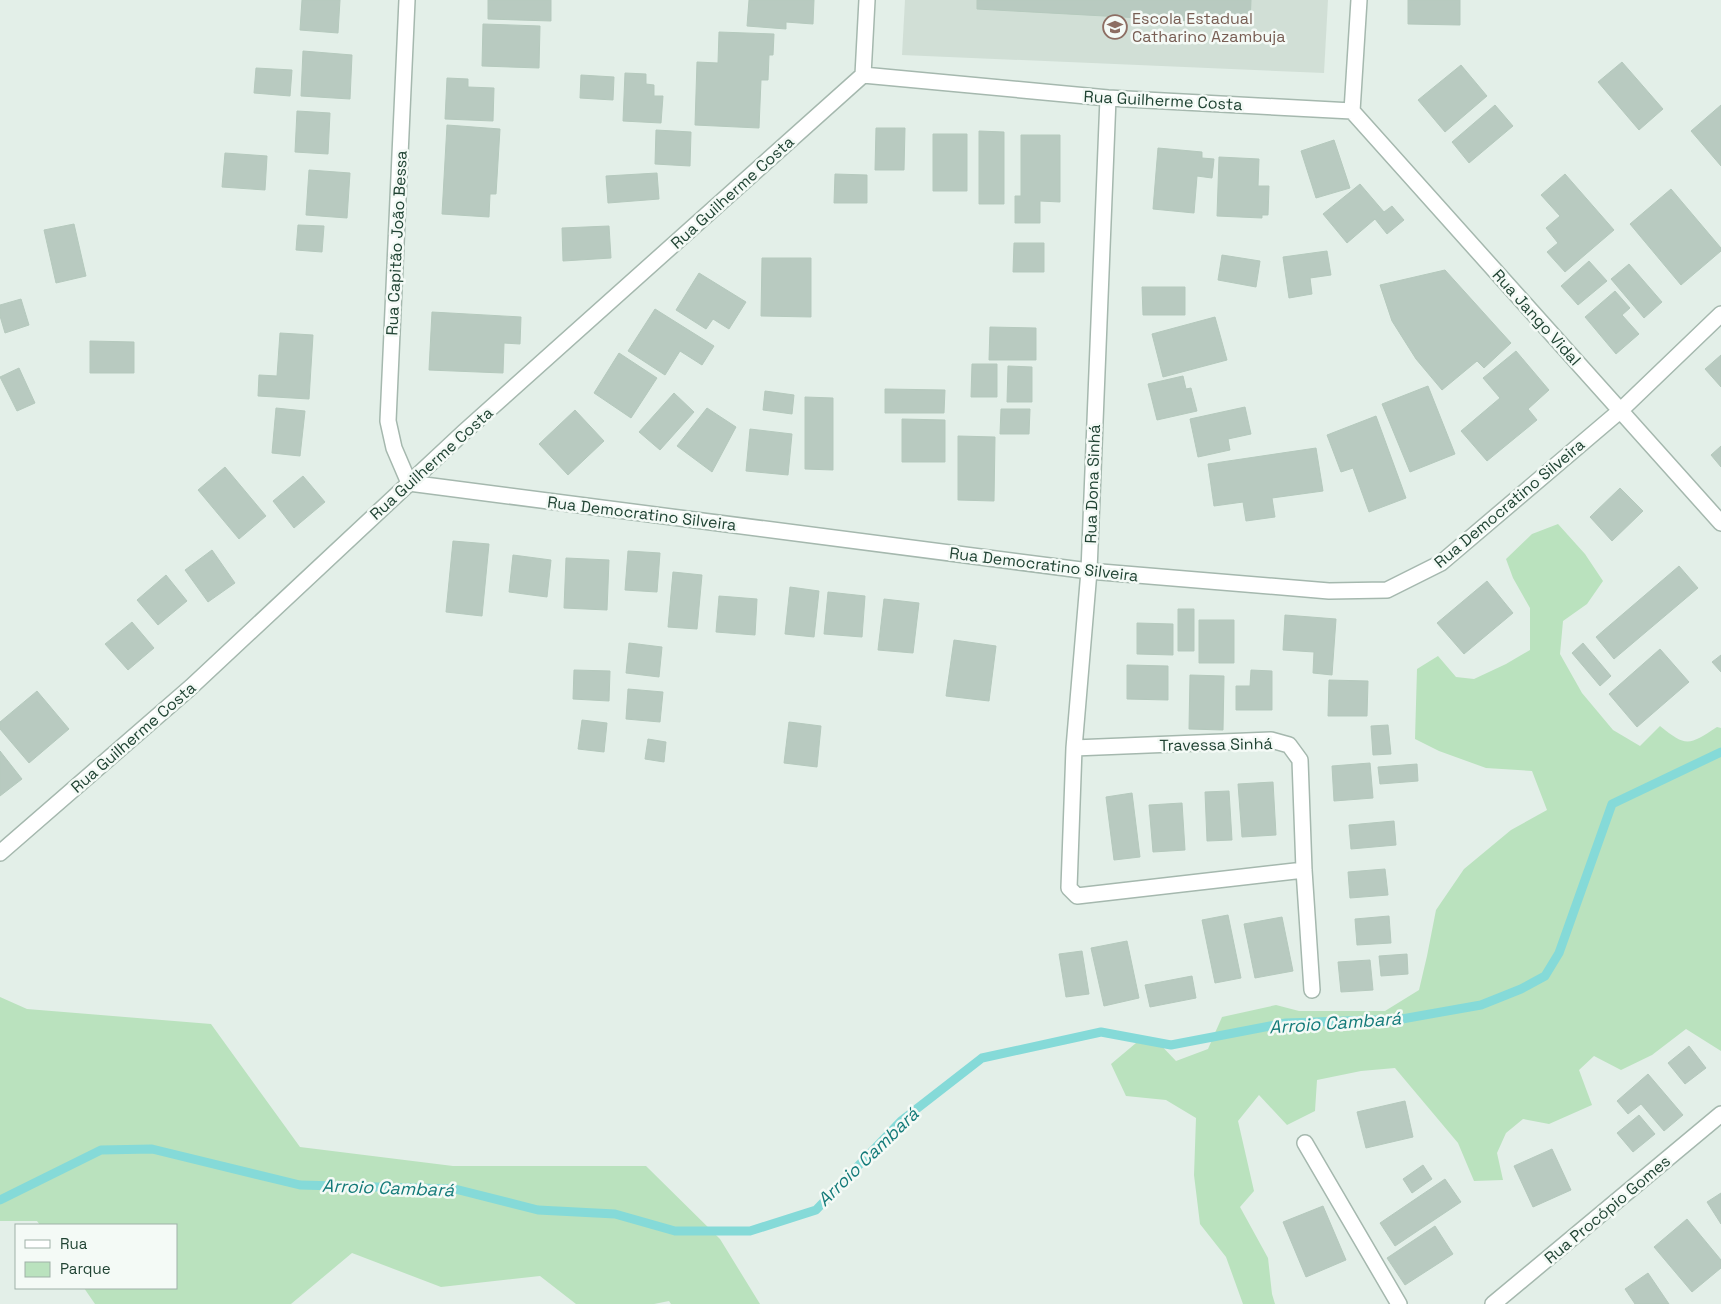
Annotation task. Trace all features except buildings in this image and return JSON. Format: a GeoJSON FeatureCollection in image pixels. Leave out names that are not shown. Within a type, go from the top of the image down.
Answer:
{"type":"FeatureCollection","features":[{"type":"Feature","properties":{"kind":"street","name":"Rua Capitão João Bessa"},"geometry":{"type":"LineString","coordinates":[[407,0],[388,421],[394,448],[409,482]]}},
{"type":"Feature","properties":{"kind":"street"},"geometry":{"type":"LineString","coordinates":[[863,75],[867,0]]}},
{"type":"Feature","properties":{"kind":"street"},"geometry":{"type":"LineString","coordinates":[[1352,111],[1359,0]]}},
{"type":"Feature","properties":{"kind":"street","name":"Rua Guilherme Costa"},"geometry":{"type":"LineString","coordinates":[[0,853],[191,687],[409,482],[863,75],[1108,98],[1352,111]]}},
{"type":"Feature","properties":{"kind":"street","name":"Rua Dona Sinhá"},"geometry":{"type":"LineString","coordinates":[[1108,98],[1089,571],[1074,748],[1069,888],[1076,896],[1304,870]]}},
{"type":"Feature","properties":{"kind":"street","name":"Rua Jango Vidal"},"geometry":{"type":"LineString","coordinates":[[1352,111],[1721,523]]}},
{"type":"Feature","properties":{"kind":"street","name":"Rua Democratino Silveira"},"geometry":{"type":"LineString","coordinates":[[409,482],[1089,571],[1329,591],[1387,590],[1441,563],[1621,410],[1721,314]]}},
{"type":"Feature","properties":{"kind":"street","name":"Travessa Sinhá"},"geometry":{"type":"LineString","coordinates":[[1074,748],[1270,740],[1289,745],[1300,760],[1304,870],[1312,990]]}},
{"type":"Feature","properties":{"kind":"street","name":"Rua Procópio Gomes"},"geometry":{"type":"LineString","coordinates":[[1493,1304],[1721,1114]]}},
{"type":"Feature","properties":{"kind":"street"},"geometry":{"type":"LineString","coordinates":[[1305,1144],[1400,1304]]}},
{"type":"Feature","properties":{"kind":"shaded area","name":"Escola Estadual Catharino Azambuja"},"geometry":{"type":"Polygon","coordinates":[[[905,0],[1328,0],[1324,73],[902,55],[905,0]]]}},
{"type":"Feature","properties":{"kind":"green space"},"geometry":{"type":"Polygon","coordinates":[[[1558,524],[1585,554],[1603,581],[1587,604],[1563,621],[1560,654],[1582,693],[1613,730],[1640,746],[1660,726],[1676,738],[1688,742],[1700,738],[1717,727],[1721,728],[1721,1051],[1686,1029],[1652,1055],[1621,1070],[1594,1056],[1579,1070],[1592,1105],[1549,1124],[1523,1119],[1506,1133],[1497,1153],[1503,1180],[1474,1181],[1458,1143],[1395,1068],[1361,1071],[1317,1080],[1315,1111],[1287,1125],[1259,1095],[1238,1121],[1254,1191],[1240,1207],[1268,1258],[1275,1304],[1243,1304],[1226,1257],[1200,1224],[1194,1175],[1196,1118],[1166,1100],[1126,1096],[1111,1064],[1136,1043],[1156,1040],[1176,1061],[1208,1049],[1222,1017],[1276,1005],[1299,1011],[1385,1011],[1419,990],[1436,910],[1464,869],[1511,830],[1547,810],[1532,771],[1486,768],[1439,751],[1415,739],[1417,669],[1438,656],[1456,677],[1474,679],[1530,650],[1530,608],[1513,578],[1506,559],[1532,534],[1558,524]]]}},
{"type":"Feature","properties":{"kind":"green space"},"geometry":{"type":"Polygon","coordinates":[[[0,997],[27,1009],[211,1024],[300,1147],[453,1166],[646,1166],[720,1239],[760,1304],[671,1304],[669,1301],[654,1304],[576,1304],[540,1276],[441,1287],[352,1253],[291,1304],[95,1304],[85,1289],[178,1289],[178,1224],[39,1224],[37,1221],[0,1221],[0,997]]]}},
{"type":"Feature","properties":{"kind":"waterway","name":"Arroio Cambará"},"geometry":{"type":"LineString","coordinates":[[0,1200],[101,1150],[152,1149],[300,1185],[455,1189],[538,1210],[615,1214],[675,1231],[750,1231],[816,1210],[901,1121],[982,1058],[1101,1032],[1171,1045],[1286,1023],[1402,1019],[1481,1005],[1521,989],[1545,976],[1559,953],[1612,804],[1721,752]]}},
{"type":"Feature","properties":{"kind":"place","name":"Escola Estadual Catharino Azambuja"},"geometry":{"type":"Point","coordinates":[1115,27]}}]}
